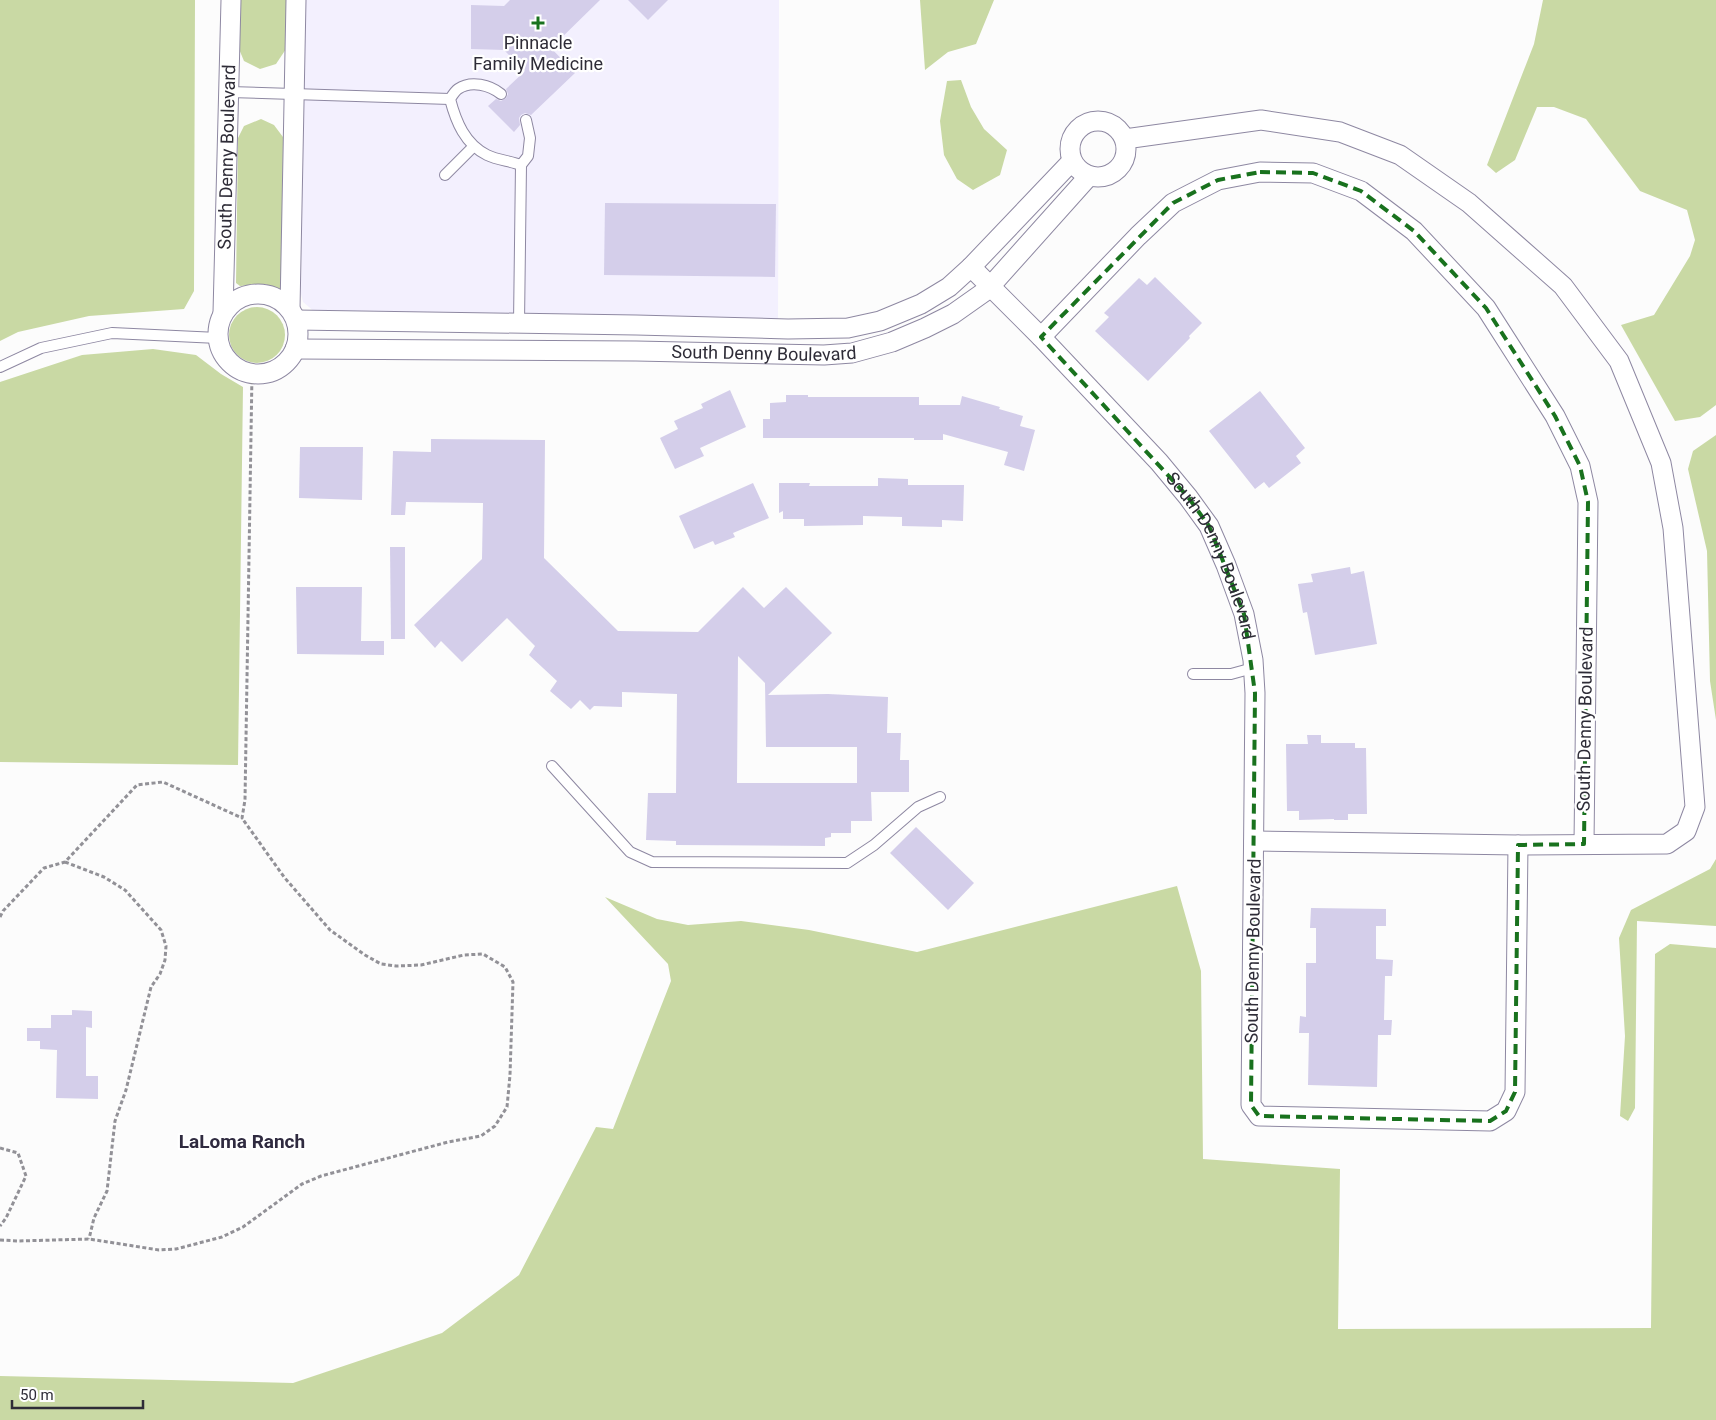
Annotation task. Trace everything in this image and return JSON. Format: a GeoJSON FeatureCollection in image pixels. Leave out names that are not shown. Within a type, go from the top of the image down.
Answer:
{"type":"FeatureCollection","features":[{"type":"Feature","properties":{"kind":"street","name":"South Denny Boulevard"},"geometry":{"type":"LineString","coordinates":[[218,338],[218,325],[224,313],[231,0]]}},
{"type":"Feature","properties":{"kind":"street"},"geometry":{"type":"LineString","coordinates":[[218,338],[221,351],[229,362],[240,370],[252,374],[266,374],[278,369],[288,361],[296,349],[298,329],[293,314],[296,0]]}},
{"type":"Feature","properties":{"kind":"street"},"geometry":{"type":"LineString","coordinates":[[1096,120],[1106,121],[1114,125],[1125,138],[1127,153],[1120,168],[1112,174],[1104,177],[1089,176],[1077,169],[1072,161],[1069,152],[1070,142],[1080,127],[1088,122],[1096,120]]}},
{"type":"Feature","properties":{"kind":"street"},"geometry":{"type":"LineString","coordinates":[[1125,138],[1261,120],[1340,132],[1400,155],[1469,203],[1563,286],[1619,361],[1661,462],[1673,528],[1695,807],[1686,831],[1667,844],[1518,845],[1254,841]]}},
{"type":"Feature","properties":{"kind":"street","name":"South Denny Boulevard"},"geometry":{"type":"LineString","coordinates":[[293,314],[382,321],[788,329],[848,328],[880,321],[920,304],[949,287],[971,267],[1072,161]]}},
{"type":"Feature","properties":{"kind":"street","name":"South Denny Boulevard"},"geometry":{"type":"LineString","coordinates":[[1041,338],[1138,236],[1173,203],[1218,180],[1260,172],[1313,173],[1361,190],[1414,231],[1486,308],[1556,416],[1580,466],[1588,502],[1584,844]]}},
{"type":"Feature","properties":{"kind":"street","name":"South Denny Boulevard"},"geometry":{"type":"LineString","coordinates":[[296,349],[636,351],[824,355],[852,353],[892,342],[953,314],[990,286],[1089,176]]}},
{"type":"Feature","properties":{"kind":"street","name":"South Denny Boulevard"},"geometry":{"type":"LineString","coordinates":[[971,267],[1159,462],[1188,497],[1209,526],[1244,614],[1256,693],[1252,1105],[1259,1116],[1490,1121],[1506,1110],[1515,1092],[1518,845]]}},
{"type":"Feature","properties":{"kind":"street"},"geometry":{"type":"LineString","coordinates":[[224,313],[232,303],[243,297],[256,294],[268,295],[280,300],[293,314]]}},
{"type":"Feature","properties":{"kind":"street"},"geometry":{"type":"LineString","coordinates":[[382,321],[382,350]]}},
{"type":"Feature","properties":{"kind":"street"},"geometry":{"type":"LineString","coordinates":[[519,323],[519,351]]}},
{"type":"Feature","properties":{"kind":"lane"},"geometry":{"type":"LineString","coordinates":[[450,99],[457,89],[470,84],[492,87],[501,94]]}},
{"type":"Feature","properties":{"kind":"lane"},"geometry":{"type":"LineString","coordinates":[[229,92],[450,99]]}},
{"type":"Feature","properties":{"kind":"lane"},"geometry":{"type":"LineString","coordinates":[[450,99],[459,128],[473,147],[488,156],[521,165]]}},
{"type":"Feature","properties":{"kind":"lane"},"geometry":{"type":"LineString","coordinates":[[519,323],[521,165],[528,156],[530,138],[526,120]]}},
{"type":"Feature","properties":{"kind":"lane"},"geometry":{"type":"LineString","coordinates":[[445,174],[473,147]]}},
{"type":"Feature","properties":{"kind":"lane"},"geometry":{"type":"LineString","coordinates":[[0,367],[41,348],[112,333],[218,338]]}},
{"type":"Feature","properties":{"kind":"lane"},"geometry":{"type":"LineString","coordinates":[[1193,674],[1231,674],[1253,668]]}},
{"type":"Feature","properties":{"kind":"lane"},"geometry":{"type":"LineString","coordinates":[[552,766],[630,852],[652,862],[847,863],[874,845],[918,806],[940,797]]}},
{"type":"Feature","properties":{"kind":"path"},"geometry":{"type":"LineString","coordinates":[[242,818],[245,800],[252,374]]}},
{"type":"Feature","properties":{"kind":"path"},"geometry":{"type":"LineString","coordinates":[[0,917],[3,911],[44,868],[66,862],[137,785],[163,782],[242,818],[284,877],[330,930],[365,956],[381,964],[396,966],[421,965],[464,955],[483,954],[505,967],[513,982],[507,1107],[495,1126],[481,1136],[448,1142],[336,1170],[302,1184],[243,1227],[222,1237],[197,1245],[158,1250],[88,1239],[0,1240]]}},
{"type":"Feature","properties":{"kind":"path"},"geometry":{"type":"LineString","coordinates":[[66,862],[104,877],[125,890],[161,930],[166,946],[165,960],[160,974],[152,987],[126,1090],[115,1121],[107,1191],[94,1218],[88,1239]]}},
{"type":"Feature","properties":{"kind":"path"},"geometry":{"type":"LineString","coordinates":[[0,1148],[18,1153],[26,1176],[6,1218],[0,1226]]}},
{"type":"Feature","properties":{"kind":"highlighted area"},"geometry":{"type":"Polygon","coordinates":[[[1260,172],[1313,173],[1361,191],[1414,231],[1486,308],[1555,416],[1580,466],[1588,502],[1584,844],[1518,845],[1515,1092],[1506,1111],[1490,1121],[1259,1116],[1251,1105],[1255,693],[1244,614],[1209,526],[1188,497],[1041,337],[1173,203],[1218,180],[1260,172]]]}},
{"type":"Feature","properties":{"kind":"shaded area"},"geometry":{"type":"Polygon","coordinates":[[[304,0],[779,0],[778,319],[316,313],[303,302],[301,294],[304,0]]]}},
{"type":"Feature","properties":{"kind":"green space"},"geometry":{"type":"Polygon","coordinates":[[[0,0],[195,0],[194,291],[184,309],[89,316],[18,332],[0,341],[0,0]]]}},
{"type":"Feature","properties":{"kind":"green space"},"geometry":{"type":"Polygon","coordinates":[[[240,0],[286,0],[286,49],[276,64],[260,69],[244,61],[239,49],[240,0]]]}},
{"type":"Feature","properties":{"kind":"green space"},"geometry":{"type":"Polygon","coordinates":[[[920,0],[994,0],[976,44],[948,52],[925,70],[920,0]]]}},
{"type":"Feature","properties":{"kind":"green space"},"geometry":{"type":"Polygon","coordinates":[[[1543,0],[1716,0],[1716,405],[1700,417],[1675,421],[1621,325],[1654,315],[1690,256],[1695,240],[1687,210],[1640,191],[1586,119],[1554,107],[1537,107],[1515,160],[1496,173],[1487,165],[1534,44],[1543,0]]]}},
{"type":"Feature","properties":{"kind":"green space"},"geometry":{"type":"Polygon","coordinates":[[[961,80],[971,107],[984,129],[1007,150],[1000,175],[973,190],[957,179],[944,155],[940,121],[947,81],[961,80]]]}},
{"type":"Feature","properties":{"kind":"green space"},"geometry":{"type":"Polygon","coordinates":[[[261,119],[274,125],[283,137],[282,285],[279,290],[265,284],[240,286],[236,283],[238,138],[244,126],[261,119]]]}},
{"type":"Feature","properties":{"kind":"green space"},"geometry":{"type":"Polygon","coordinates":[[[252,307],[262,307],[277,315],[283,324],[285,335],[283,346],[277,355],[262,363],[252,363],[241,358],[234,351],[229,340],[229,330],[234,319],[241,312],[252,307]]]}},
{"type":"Feature","properties":{"kind":"green space"},"geometry":{"type":"Polygon","coordinates":[[[153,349],[196,355],[221,374],[243,387],[238,765],[0,762],[0,382],[82,355],[153,349]]]}},
{"type":"Feature","properties":{"kind":"green space"},"geometry":{"type":"Polygon","coordinates":[[[1716,435],[1716,720],[1710,681],[1707,551],[1688,469],[1693,451],[1716,435]]]}},
{"type":"Feature","properties":{"kind":"green space"},"geometry":{"type":"Polygon","coordinates":[[[1716,859],[1716,926],[1637,921],[1635,1108],[1628,1121],[1620,1116],[1625,1036],[1619,938],[1631,910],[1710,869],[1716,859]]]}},
{"type":"Feature","properties":{"kind":"green space"},"geometry":{"type":"Polygon","coordinates":[[[1177,886],[1201,971],[1203,1159],[1340,1169],[1338,1329],[1651,1328],[1655,954],[1670,944],[1716,948],[1716,1420],[0,1420],[0,1376],[293,1383],[442,1333],[519,1275],[596,1127],[613,1129],[671,981],[668,964],[605,897],[657,919],[688,925],[741,921],[809,930],[917,952],[1177,886]]]}},
{"type":"Feature","properties":{"kind":"building"},"geometry":{"type":"Polygon","coordinates":[[[510,0],[600,0],[551,48],[575,73],[531,115],[525,113],[521,115],[519,118],[520,125],[514,132],[488,106],[496,99],[501,101],[506,98],[508,94],[506,89],[525,71],[504,50],[471,49],[471,5],[504,6],[510,0]]]}},
{"type":"Feature","properties":{"kind":"building"},"geometry":{"type":"Polygon","coordinates":[[[628,0],[668,0],[648,20],[628,0]]]}},
{"type":"Feature","properties":{"kind":"building"},"geometry":{"type":"Polygon","coordinates":[[[605,203],[776,204],[775,277],[604,275],[605,203]]]}},
{"type":"Feature","properties":{"kind":"building"},"geometry":{"type":"Polygon","coordinates":[[[1155,277],[1202,323],[1148,381],[1095,331],[1109,317],[1104,313],[1139,278],[1147,285],[1155,277]]]}},
{"type":"Feature","properties":{"kind":"building"},"geometry":{"type":"Polygon","coordinates":[[[730,390],[746,427],[700,448],[704,456],[675,469],[660,438],[678,429],[674,421],[703,408],[701,404],[730,390]]]}},
{"type":"Feature","properties":{"kind":"building"},"geometry":{"type":"Polygon","coordinates":[[[1260,391],[1305,448],[1296,456],[1301,463],[1269,488],[1264,482],[1255,489],[1209,431],[1260,391]]]}},
{"type":"Feature","properties":{"kind":"building"},"geometry":{"type":"Polygon","coordinates":[[[786,395],[808,395],[808,397],[919,397],[919,405],[960,405],[962,396],[1023,416],[1020,426],[1035,430],[1024,471],[1004,465],[1008,452],[943,434],[943,440],[914,440],[914,438],[763,438],[763,419],[770,419],[770,403],[786,402],[786,395]]]}},
{"type":"Feature","properties":{"kind":"building"},"geometry":{"type":"Polygon","coordinates":[[[431,439],[545,440],[544,558],[618,631],[698,632],[743,587],[764,608],[786,587],[832,633],[768,695],[828,694],[888,697],[887,733],[901,733],[900,760],[909,760],[909,792],[871,792],[872,821],[851,821],[851,833],[831,833],[831,837],[825,838],[825,846],[676,845],[676,841],[646,840],[648,793],[676,793],[677,694],[622,692],[622,707],[594,706],[590,710],[580,700],[571,709],[550,691],[557,681],[529,655],[535,646],[507,618],[462,662],[441,641],[435,648],[414,625],[482,559],[483,503],[406,502],[405,515],[391,515],[393,451],[431,452],[431,439]],[[738,656],[737,783],[857,783],[857,747],[766,747],[765,683],[738,656]]]}},
{"type":"Feature","properties":{"kind":"building"},"geometry":{"type":"Polygon","coordinates":[[[300,447],[363,447],[362,500],[299,498],[300,447]]]}},
{"type":"Feature","properties":{"kind":"building"},"geometry":{"type":"Polygon","coordinates":[[[878,478],[908,479],[908,485],[964,485],[963,521],[942,520],[942,527],[902,526],[902,517],[863,516],[863,525],[804,526],[804,519],[783,519],[783,511],[779,513],[779,483],[810,483],[809,486],[878,486],[878,478]]]}},
{"type":"Feature","properties":{"kind":"building"},"geometry":{"type":"Polygon","coordinates":[[[753,483],[769,518],[733,533],[735,537],[715,545],[713,541],[694,549],[679,516],[753,483]]]}},
{"type":"Feature","properties":{"kind":"building"},"geometry":{"type":"Polygon","coordinates":[[[390,547],[405,547],[405,639],[391,639],[390,547]]]}},
{"type":"Feature","properties":{"kind":"building"},"geometry":{"type":"Polygon","coordinates":[[[1350,567],[1351,574],[1364,571],[1377,644],[1315,655],[1307,612],[1303,613],[1298,584],[1313,582],[1311,574],[1350,567]]]}},
{"type":"Feature","properties":{"kind":"building"},"geometry":{"type":"Polygon","coordinates":[[[296,587],[362,587],[361,641],[384,641],[384,655],[297,654],[296,587]]]}},
{"type":"Feature","properties":{"kind":"building"},"geometry":{"type":"Polygon","coordinates":[[[1307,735],[1321,735],[1321,743],[1355,743],[1355,748],[1366,748],[1367,814],[1348,814],[1348,820],[1299,820],[1299,811],[1287,811],[1286,744],[1308,744],[1307,735]]]}},
{"type":"Feature","properties":{"kind":"building"},"geometry":{"type":"Polygon","coordinates":[[[916,827],[974,883],[948,910],[890,853],[916,827]]]}},
{"type":"Feature","properties":{"kind":"building"},"geometry":{"type":"Polygon","coordinates":[[[1311,908],[1386,909],[1386,926],[1376,926],[1376,959],[1393,960],[1392,976],[1385,976],[1384,1020],[1392,1020],[1391,1035],[1378,1035],[1377,1087],[1308,1085],[1309,1033],[1299,1033],[1300,1016],[1306,1017],[1306,963],[1316,963],[1316,928],[1310,928],[1311,908]]]}},
{"type":"Feature","properties":{"kind":"building"},"geometry":{"type":"Polygon","coordinates":[[[72,1010],[92,1011],[92,1028],[86,1027],[86,1076],[98,1076],[98,1099],[56,1098],[57,1050],[40,1049],[40,1041],[27,1041],[27,1028],[51,1028],[51,1015],[72,1015],[72,1010]]]}},
{"type":"Feature","properties":{"kind":"place","name":"Pinnacle Family Medicine"},"geometry":{"type":"Point","coordinates":[538,23]}},
{"type":"Feature","properties":{"kind":"district","name":"LaLoma Ranch"},"geometry":{"type":"Point","coordinates":[242,1141]}}]}
